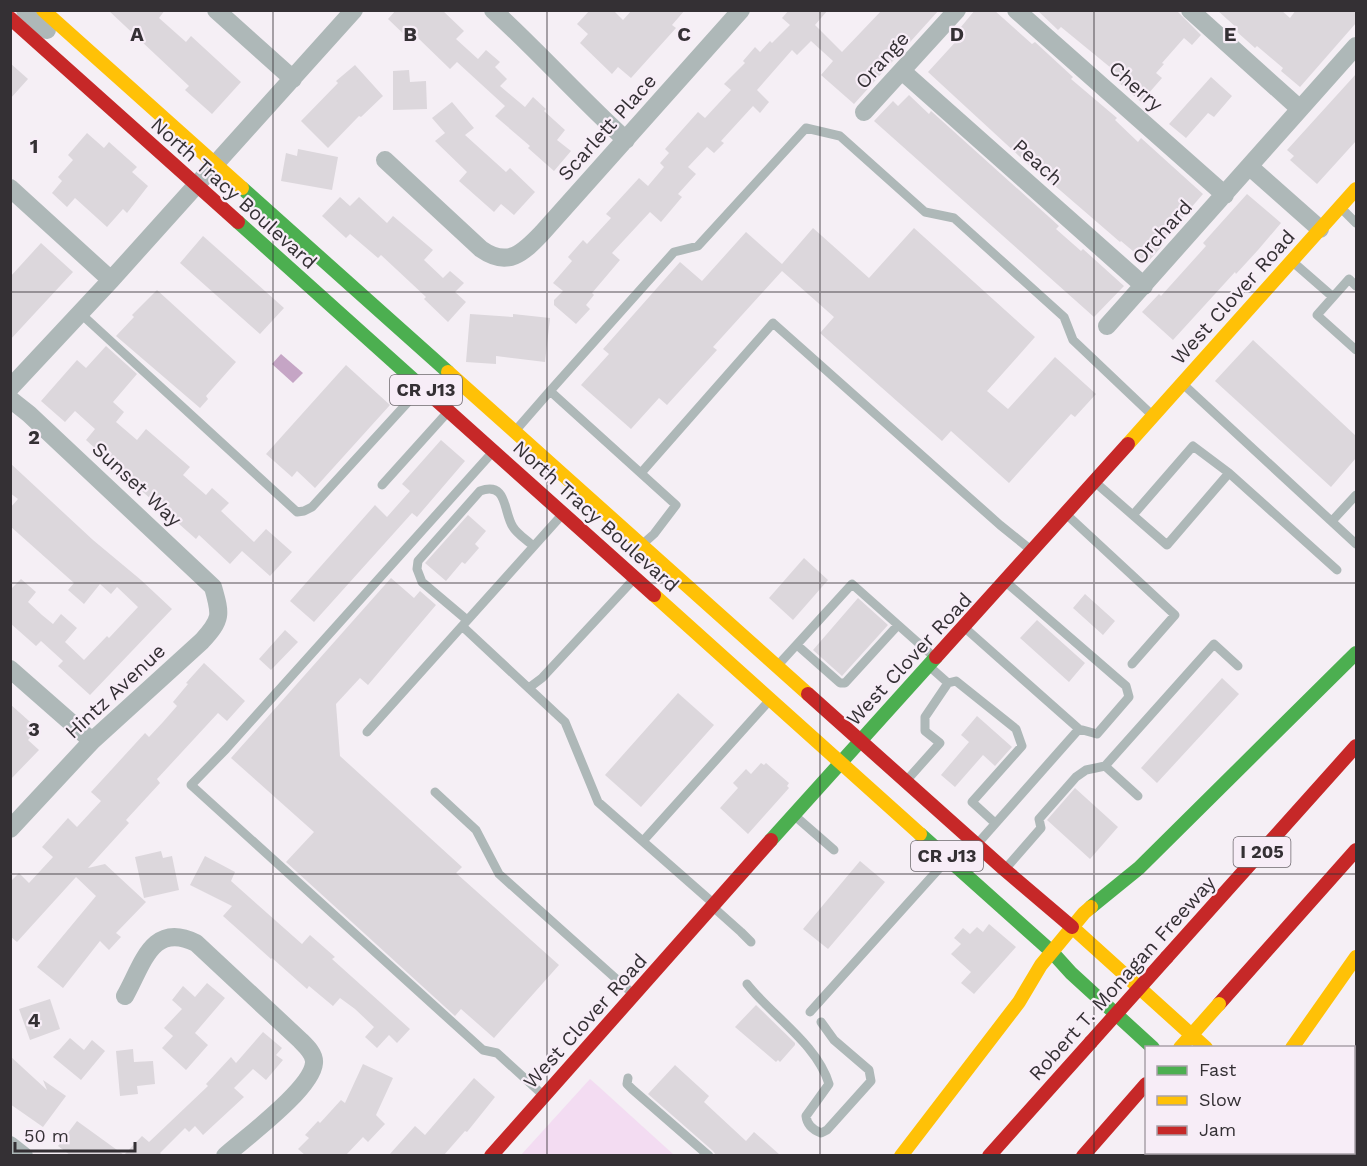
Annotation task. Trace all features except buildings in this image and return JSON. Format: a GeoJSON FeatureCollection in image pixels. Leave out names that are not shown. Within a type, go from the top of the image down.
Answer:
{"type":"FeatureCollection","features":[{"type":"Feature","properties":{"kind":"main road","name":"North Tracy Boulevard"},"geometry":{"type":"LineString","coordinates":[[43,10],[216,165],[458,400],[494,450],[949,858],[1152,1046]]}},
{"type":"Feature","properties":{"kind":"main road","name":"North Tracy Boulevard"},"geometry":{"type":"LineString","coordinates":[[10,18],[197,185],[458,400],[514,432],[636,547],[751,643],[976,845],[1072,927]]}},
{"type":"Feature","properties":{"kind":"main road","name":"West Clover Road"},"geometry":{"type":"LineString","coordinates":[[491,1155],[860,740],[1006,582],[1356,189]]}},
{"type":"Feature","properties":{"kind":"main road"},"geometry":{"type":"LineString","coordinates":[[901,1155],[1019,1002],[1052,952],[1084,913],[1139,868],[1356,653]]}},
{"type":"Feature","properties":{"kind":"main road","name":"Robert T. Monagan Freeway"},"geometry":{"type":"LineString","coordinates":[[989,1155],[1356,746]]}},
{"type":"Feature","properties":{"kind":"main road"},"geometry":{"type":"LineString","coordinates":[[1181,1046],[1356,850]]}},
{"type":"Feature","properties":{"kind":"main road","name":"CR J13"},"geometry":{"type":"LineString","coordinates":[[1072,927],[1205,1046]]}},
{"type":"Feature","properties":{"kind":"main road"},"geometry":{"type":"LineString","coordinates":[[1293,1046],[1356,957]]}},
{"type":"Feature","properties":{"kind":"main road"},"geometry":{"type":"LineString","coordinates":[[1083,1155],[1144,1087]]}},
{"type":"Feature","properties":{"kind":"street"},"geometry":{"type":"LineString","coordinates":[[25,10],[59,39],[88,51]]}},
{"type":"Feature","properties":{"kind":"street"},"geometry":{"type":"LineString","coordinates":[[216,10],[293,79]]}},
{"type":"Feature","properties":{"kind":"street"},"geometry":{"type":"LineString","coordinates":[[10,388],[216,165],[354,10]]}},
{"type":"Feature","properties":{"kind":"street"},"geometry":{"type":"LineString","coordinates":[[493,10],[626,140]]}},
{"type":"Feature","properties":{"kind":"street","name":"Scarlett Place"},"geometry":{"type":"LineString","coordinates":[[385,160],[481,249],[498,257],[515,256],[530,246],[741,10]]}},
{"type":"Feature","properties":{"kind":"street","name":"Orange"},"geometry":{"type":"LineString","coordinates":[[864,112],[957,10]]}},
{"type":"Feature","properties":{"kind":"street","name":"Cherry"},"geometry":{"type":"LineString","coordinates":[[1016,10],[1225,195]]}},
{"type":"Feature","properties":{"kind":"street"},"geometry":{"type":"LineString","coordinates":[[1190,10],[1300,109]]}},
{"type":"Feature","properties":{"kind":"street","name":"Orchard"},"geometry":{"type":"LineString","coordinates":[[1107,326],[1356,46]]}},
{"type":"Feature","properties":{"kind":"street","name":"Peach"},"geometry":{"type":"LineString","coordinates":[[902,71],[1144,286]]}},
{"type":"Feature","properties":{"kind":"street"},"geometry":{"type":"LineString","coordinates":[[1250,167],[1320,229]]}},
{"type":"Feature","properties":{"kind":"street"},"geometry":{"type":"LineString","coordinates":[[10,188],[111,280]]}},
{"type":"Feature","properties":{"kind":"street","name":"Sunset Way"},"geometry":{"type":"LineString","coordinates":[[10,399],[29,414],[213,587],[219,610]]}},
{"type":"Feature","properties":{"kind":"street","name":"Hintz Avenue"},"geometry":{"type":"LineString","coordinates":[[10,829],[92,741],[202,641],[215,626],[219,610]]}},
{"type":"Feature","properties":{"kind":"street"},"geometry":{"type":"LineString","coordinates":[[10,669],[92,741]]}},
{"type":"Feature","properties":{"kind":"street"},"geometry":{"type":"LineString","coordinates":[[125,996],[154,945],[166,937],[181,935],[196,943],[225,969],[312,1053],[315,1062],[310,1077],[280,1109],[225,1155]]}},
{"type":"Feature","properties":{"kind":"street"},"geometry":{"type":"LineString","coordinates":[[10,1144],[24,1155]]}},
{"type":"Feature","properties":{"kind":"lane"},"geometry":{"type":"LineString","coordinates":[[514,432],[674,252],[698,246],[806,128],[840,136],[925,212],[954,218],[1064,317],[1073,340],[1154,416]]}},
{"type":"Feature","properties":{"kind":"lane"},"geometry":{"type":"LineString","coordinates":[[1340,207],[1356,223]]}},
{"type":"Feature","properties":{"kind":"lane"},"geometry":{"type":"LineString","coordinates":[[1292,261],[1334,297]]}},
{"type":"Feature","properties":{"kind":"lane"},"geometry":{"type":"LineString","coordinates":[[1356,271],[1317,315],[1356,350]]}},
{"type":"Feature","properties":{"kind":"lane"},"geometry":{"type":"LineString","coordinates":[[1349,279],[1356,286]]}},
{"type":"Feature","properties":{"kind":"lane"},"geometry":{"type":"LineString","coordinates":[[80,313],[297,512],[304,512],[312,507],[431,376]]}},
{"type":"Feature","properties":{"kind":"lane"},"geometry":{"type":"LineString","coordinates":[[641,473],[773,323],[1000,525],[1033,551]]}},
{"type":"Feature","properties":{"kind":"lane"},"geometry":{"type":"LineString","coordinates":[[1182,384],[1356,544]]}},
{"type":"Feature","properties":{"kind":"lane"},"geometry":{"type":"LineString","coordinates":[[550,392],[676,505],[654,534],[636,547]]}},
{"type":"Feature","properties":{"kind":"lane"},"geometry":{"type":"LineString","coordinates":[[382,485],[458,400]]}},
{"type":"Feature","properties":{"kind":"lane"},"geometry":{"type":"LineString","coordinates":[[1133,515],[1193,446],[1229,473],[1337,570]]}},
{"type":"Feature","properties":{"kind":"lane"},"geometry":{"type":"LineString","coordinates":[[494,450],[226,749],[191,785],[483,1050],[497,1053],[544,1096]]}},
{"type":"Feature","properties":{"kind":"lane"},"geometry":{"type":"LineString","coordinates":[[507,462],[529,468]]}},
{"type":"Feature","properties":{"kind":"lane"},"geometry":{"type":"LineString","coordinates":[[1095,482],[1167,545],[1229,473]]}},
{"type":"Feature","properties":{"kind":"lane"},"geometry":{"type":"LineString","coordinates":[[533,546],[513,527],[504,500],[499,493],[492,489],[480,491],[418,561],[417,569],[422,582],[565,722],[598,802],[751,942]]}},
{"type":"Feature","properties":{"kind":"lane"},"geometry":{"type":"LineString","coordinates":[[1332,521],[1356,495]]}},
{"type":"Feature","properties":{"kind":"lane"},"geometry":{"type":"LineString","coordinates":[[367,732],[563,513]]}},
{"type":"Feature","properties":{"kind":"lane"},"geometry":{"type":"LineString","coordinates":[[1066,514],[1175,615],[1132,664]]}},
{"type":"Feature","properties":{"kind":"lane"},"geometry":{"type":"LineString","coordinates":[[530,687],[542,678],[635,578],[650,577]]}},
{"type":"Feature","properties":{"kind":"lane"},"geometry":{"type":"LineString","coordinates":[[964,628],[1079,729],[1098,734],[1129,697],[1126,686],[1006,582]]}},
{"type":"Feature","properties":{"kind":"lane"},"geometry":{"type":"LineString","coordinates":[[777,666],[852,584],[898,625],[948,683]]}},
{"type":"Feature","properties":{"kind":"lane"},"geometry":{"type":"LineString","coordinates":[[797,645],[840,683],[845,683],[898,625]]}},
{"type":"Feature","properties":{"kind":"lane"},"geometry":{"type":"LineString","coordinates":[[726,636],[751,643]]}},
{"type":"Feature","properties":{"kind":"lane"},"geometry":{"type":"LineString","coordinates":[[1005,870],[1041,828],[1039,819],[1076,777],[1086,770],[1105,766],[1214,644],[1239,666]]}},
{"type":"Feature","properties":{"kind":"lane"},"geometry":{"type":"LineString","coordinates":[[906,782],[940,743],[925,731],[925,717],[948,683],[956,681],[1016,729],[1022,746],[972,802],[995,823]]}},
{"type":"Feature","properties":{"kind":"lane"},"geometry":{"type":"LineString","coordinates":[[642,841],[771,700]]}},
{"type":"Feature","properties":{"kind":"lane"},"geometry":{"type":"LineString","coordinates":[[976,845],[1079,729]]}},
{"type":"Feature","properties":{"kind":"lane"},"geometry":{"type":"LineString","coordinates":[[1105,766],[1138,796]]}},
{"type":"Feature","properties":{"kind":"lane"},"geometry":{"type":"LineString","coordinates":[[435,792],[476,830],[500,874],[634,995]]}},
{"type":"Feature","properties":{"kind":"lane"},"geometry":{"type":"LineString","coordinates":[[794,814],[834,850]]}},
{"type":"Feature","properties":{"kind":"lane"},"geometry":{"type":"LineString","coordinates":[[810,1012],[949,858]]}},
{"type":"Feature","properties":{"kind":"lane"},"geometry":{"type":"LineString","coordinates":[[747,984],[757,997],[802,1040],[827,1076],[829,1084],[806,1116],[807,1123],[821,1133],[827,1130],[871,1081],[871,1076],[868,1070],[834,1040],[821,1022]]}},
{"type":"Feature","properties":{"kind":"lane"},"geometry":{"type":"LineString","coordinates":[[628,1078],[627,1084],[632,1089],[709,1155]]}},
{"type":"Feature","properties":{"kind":"shaded area"},"geometry":{"type":"Polygon","coordinates":[[[281,354],[303,373],[293,383],[272,364],[281,354]]]}},
{"type":"Feature","properties":{"kind":"shaded area"},"geometry":{"type":"Polygon","coordinates":[[[590,1079],[598,1086],[674,1155],[521,1155],[590,1079]]]}},
{"type":"Feature","properties":{"kind":"traffic: fast"},"geometry":{"type":"LineString","coordinates":[[242,188],[448,372]]}},
{"type":"Feature","properties":{"kind":"traffic: fast"},"geometry":{"type":"LineString","coordinates":[[238,222],[425,390]]}},
{"type":"Feature","properties":{"kind":"traffic: fast"},"geometry":{"type":"LineString","coordinates":[[1091,907],[1139,868],[1356,653]]}},
{"type":"Feature","properties":{"kind":"traffic: fast"},"geometry":{"type":"LineString","coordinates":[[771,840],[936,657]]}},
{"type":"Feature","properties":{"kind":"traffic: fast"},"geometry":{"type":"LineString","coordinates":[[920,834],[1052,952]]}},
{"type":"Feature","properties":{"kind":"traffic: fast"},"geometry":{"type":"LineString","coordinates":[[1052,952],[1071,973],[1151,1046]]}},
{"type":"Feature","properties":{"kind":"traffic: slow"},"geometry":{"type":"LineString","coordinates":[[43,10],[242,188]]}},
{"type":"Feature","properties":{"kind":"traffic: slow"},"geometry":{"type":"LineString","coordinates":[[1128,444],[1356,189]]}},
{"type":"Feature","properties":{"kind":"traffic: slow"},"geometry":{"type":"LineString","coordinates":[[448,372],[808,694]]}},
{"type":"Feature","properties":{"kind":"traffic: slow"},"geometry":{"type":"LineString","coordinates":[[654,595],[920,834]]}},
{"type":"Feature","properties":{"kind":"traffic: slow"},"geometry":{"type":"LineString","coordinates":[[901,1156],[1019,1002],[1041,965],[1091,907]]}},
{"type":"Feature","properties":{"kind":"traffic: slow"},"geometry":{"type":"LineString","coordinates":[[1072,927],[1204,1046]]}},
{"type":"Feature","properties":{"kind":"traffic: slow"},"geometry":{"type":"LineString","coordinates":[[1293,1046],[1356,957]]}},
{"type":"Feature","properties":{"kind":"traffic: slow"},"geometry":{"type":"LineString","coordinates":[[1182,1046],[1219,1004]]}},
{"type":"Feature","properties":{"kind":"traffic: jam"},"geometry":{"type":"LineString","coordinates":[[10,18],[238,222]]}},
{"type":"Feature","properties":{"kind":"traffic: jam"},"geometry":{"type":"LineString","coordinates":[[425,390],[654,595]]}},
{"type":"Feature","properties":{"kind":"traffic: jam"},"geometry":{"type":"LineString","coordinates":[[936,657],[1128,444]]}},
{"type":"Feature","properties":{"kind":"traffic: jam"},"geometry":{"type":"LineString","coordinates":[[808,694],[1072,927]]}},
{"type":"Feature","properties":{"kind":"traffic: jam"},"geometry":{"type":"LineString","coordinates":[[1167,957],[1356,746]]}},
{"type":"Feature","properties":{"kind":"traffic: jam"},"geometry":{"type":"LineString","coordinates":[[491,1156],[771,840]]}},
{"type":"Feature","properties":{"kind":"traffic: jam"},"geometry":{"type":"LineString","coordinates":[[1219,1004],[1356,850]]}},
{"type":"Feature","properties":{"kind":"traffic: jam"},"geometry":{"type":"LineString","coordinates":[[1091,1042],[1167,957]]}},
{"type":"Feature","properties":{"kind":"traffic: jam"},"geometry":{"type":"LineString","coordinates":[[989,1156],[1091,1042]]}},
{"type":"Feature","properties":{"kind":"traffic: jam"},"geometry":{"type":"LineString","coordinates":[[1083,1156],[1145,1085]]}}]}
